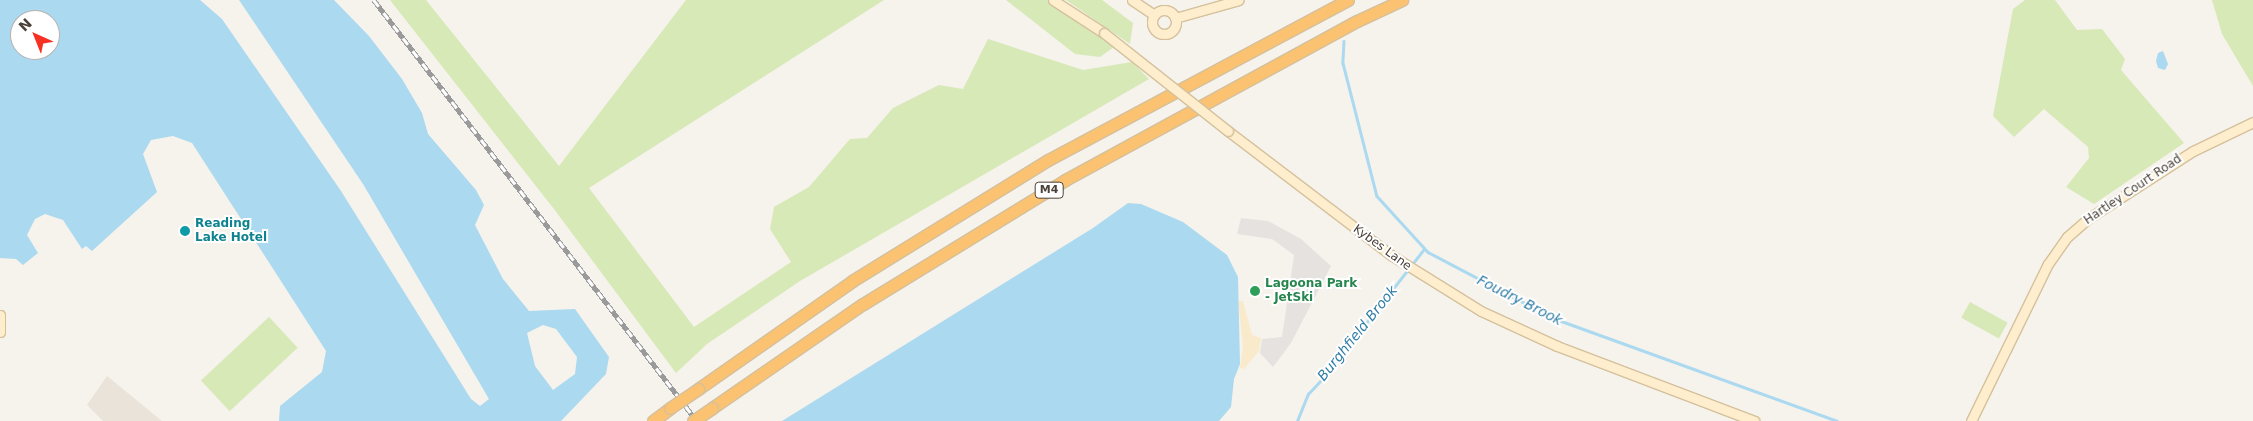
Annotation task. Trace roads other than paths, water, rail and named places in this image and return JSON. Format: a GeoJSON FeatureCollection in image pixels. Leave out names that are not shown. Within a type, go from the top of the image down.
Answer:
{"type":"FeatureCollection","features":[{"type":"Feature","properties":{"kind":"highway","name":"M4"},"geometry":{"type":"LineString","coordinates":[[653,421],[852,281],[1048,160],[1348,0]]}},
{"type":"Feature","properties":{"kind":"highway","name":"M4"},"geometry":{"type":"LineString","coordinates":[[693,421],[863,304],[1065,180],[1357,21],[1402,0]]}},
{"type":"Feature","properties":{"kind":"street","name":"Kybes Lane"},"geometry":{"type":"LineString","coordinates":[[1053,0],[1104,33],[1228,131],[1391,255],[1481,311],[1557,346],[1754,421]]}},
{"type":"Feature","properties":{"kind":"street"},"geometry":{"type":"LineString","coordinates":[[1132,0],[1154,15]]}},
{"type":"Feature","properties":{"kind":"street"},"geometry":{"type":"LineString","coordinates":[[1175,18],[1239,0]]}},
{"type":"Feature","properties":{"kind":"street"},"geometry":{"type":"LineString","coordinates":[[1154,15],[1165,10],[1175,18]]}},
{"type":"Feature","properties":{"kind":"street"},"geometry":{"type":"LineString","coordinates":[[1154,15],[1154,28],[1163,34],[1174,29],[1175,18]]}},
{"type":"Feature","properties":{"kind":"street","name":"Hartley Court Road"},"geometry":{"type":"LineString","coordinates":[[1971,421],[2048,264],[2068,237],[2089,218],[2185,156],[2253,122]]}},
{"type":"Feature","properties":{"kind":"street"},"geometry":{"type":"LineString","coordinates":[[0,315],[1,329]]}},
{"type":"Feature","properties":{"kind":"water"},"geometry":{"type":"Polygon","coordinates":[[[0,0],[200,0],[222,19],[341,191],[471,399],[480,406],[489,399],[363,184],[239,0],[334,0],[369,36],[402,79],[422,113],[428,134],[476,190],[484,205],[475,225],[503,279],[529,311],[575,309],[609,357],[606,374],[561,421],[279,421],[280,406],[322,372],[326,351],[192,143],[173,136],[151,140],[143,154],[157,192],[92,251],[86,246],[82,249],[63,220],[45,214],[35,219],[27,235],[38,253],[23,265],[16,259],[0,258],[0,0]],[[543,325],[527,333],[535,366],[553,390],[575,374],[577,357],[556,329],[543,325]]]}},
{"type":"Feature","properties":{"kind":"water"},"geometry":{"type":"Polygon","coordinates":[[[2163,51],[2168,64],[2165,70],[2158,68],[2156,61],[2158,53],[2163,51]]]}},
{"type":"Feature","properties":{"kind":"water"},"geometry":{"type":"Polygon","coordinates":[[[1128,203],[1141,204],[1183,222],[1227,255],[1238,277],[1240,364],[1234,379],[1231,407],[1219,421],[782,421],[1093,228],[1128,203]]]}},
{"type":"Feature","properties":{"kind":"waterway","name":"Foudry Brook"},"geometry":{"type":"LineString","coordinates":[[1344,41],[1343,63],[1377,196],[1428,252],[1553,318],[1837,421]]}},
{"type":"Feature","properties":{"kind":"waterway","name":"Burghfield Brook"},"geometry":{"type":"LineString","coordinates":[[1297,421],[1308,394],[1324,377],[1424,249]]}},
{"type":"Feature","properties":{"kind":"railway"},"geometry":{"type":"LineString","coordinates":[[374,0],[697,421]]}},
{"type":"Feature","properties":{"kind":"place","name":"Reading Lake Hotel"},"geometry":{"type":"Point","coordinates":[185,231]}},
{"type":"Feature","properties":{"kind":"place","name":"Lagoona Park - JetSki"},"geometry":{"type":"Point","coordinates":[1255,291]}}]}
